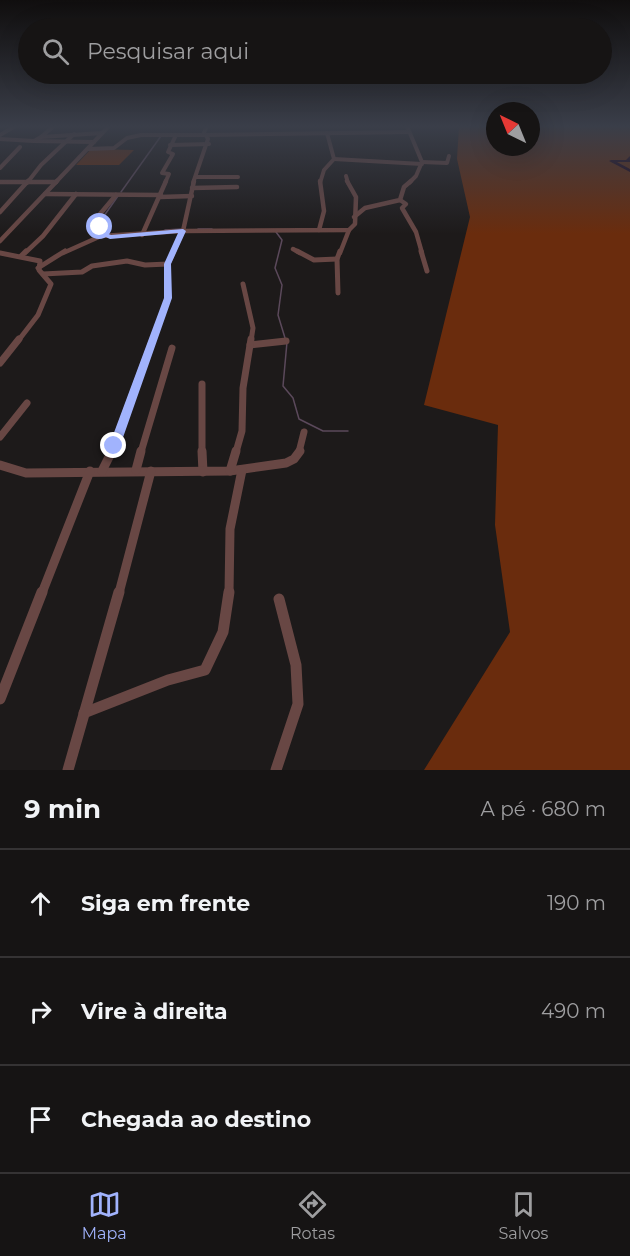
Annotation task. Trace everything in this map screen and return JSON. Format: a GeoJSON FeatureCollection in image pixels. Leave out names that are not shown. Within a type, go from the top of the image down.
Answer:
{"type":"FeatureCollection","features":[{"type":"Feature","properties":{"kind":"street"},"geometry":{"type":"LineString","coordinates":[[0,212],[47,162]]}},
{"type":"Feature","properties":{"kind":"street"},"geometry":{"type":"LineString","coordinates":[[0,241],[75,162]]}},
{"type":"Feature","properties":{"kind":"street"},"geometry":{"type":"LineString","coordinates":[[142,235],[169,174],[162,173],[168,162]]}},
{"type":"Feature","properties":{"kind":"street"},"geometry":{"type":"LineString","coordinates":[[102,471],[114,446],[168,298],[168,264],[183,231],[192,188],[201,162]]}},
{"type":"Feature","properties":{"kind":"street"},"geometry":{"type":"LineString","coordinates":[[319,230],[324,210],[320,181],[324,170],[331,162]]}},
{"type":"Feature","properties":{"kind":"street"},"geometry":{"type":"LineString","coordinates":[[399,162],[447,162]]}},
{"type":"Feature","properties":{"kind":"street"},"geometry":{"type":"LineString","coordinates":[[400,200],[405,185],[416,176],[422,163]]}},
{"type":"Feature","properties":{"kind":"street"},"geometry":{"type":"LineString","coordinates":[[338,293],[337,259],[350,230],[355,225],[355,194],[347,185],[346,176]]}},
{"type":"Feature","properties":{"kind":"street"},"geometry":{"type":"LineString","coordinates":[[196,177],[238,177]]}},
{"type":"Feature","properties":{"kind":"street"},"geometry":{"type":"LineString","coordinates":[[0,182],[56,182]]}},
{"type":"Feature","properties":{"kind":"street"},"geometry":{"type":"LineString","coordinates":[[192,188],[237,187]]}},
{"type":"Feature","properties":{"kind":"street"},"geometry":{"type":"LineString","coordinates":[[45,194],[192,196]]}},
{"type":"Feature","properties":{"kind":"street"},"geometry":{"type":"LineString","coordinates":[[21,256],[43,236],[76,194]]}},
{"type":"Feature","properties":{"kind":"street"},"geometry":{"type":"LineString","coordinates":[[110,237],[100,233],[100,227],[95,220],[116,195]]}},
{"type":"Feature","properties":{"kind":"street"},"geometry":{"type":"LineString","coordinates":[[354,217],[365,208],[400,200],[406,204],[402,208],[416,232],[427,271]]}},
{"type":"Feature","properties":{"kind":"street"},"geometry":{"type":"LineString","coordinates":[[38,268],[75,245],[101,236],[183,231],[350,230]]}},
{"type":"Feature","properties":{"kind":"street"},"geometry":{"type":"LineString","coordinates":[[293,249],[314,260],[337,259]]}},
{"type":"Feature","properties":{"kind":"street"},"geometry":{"type":"LineString","coordinates":[[0,253],[40,261],[38,268]]}},
{"type":"Feature","properties":{"kind":"street"},"geometry":{"type":"LineString","coordinates":[[44,274],[82,272],[90,267],[127,261],[145,265],[168,264]]}},
{"type":"Feature","properties":{"kind":"street"},"geometry":{"type":"LineString","coordinates":[[0,363],[38,315],[51,285],[38,268]]}},
{"type":"Feature","properties":{"kind":"street"},"geometry":{"type":"LineString","coordinates":[[230,471],[242,431],[243,388],[253,318],[243,284]]}},
{"type":"Feature","properties":{"kind":"street"},"geometry":{"type":"LineString","coordinates":[[249,345],[286,341]]}},
{"type":"Feature","properties":{"kind":"street"},"geometry":{"type":"LineString","coordinates":[[136,470],[164,368],[172,348]]}},
{"type":"Feature","properties":{"kind":"street"},"geometry":{"type":"LineString","coordinates":[[202,384],[200,413],[203,472]]}},
{"type":"Feature","properties":{"kind":"street"},"geometry":{"type":"LineString","coordinates":[[0,437],[27,403]]}},
{"type":"Feature","properties":{"kind":"street"},"geometry":{"type":"LineString","coordinates":[[0,465],[26,473],[242,470],[294,459],[300,451],[304,432]]}},
{"type":"Feature","properties":{"kind":"street"},"geometry":{"type":"LineString","coordinates":[[84,713],[168,680],[206,670],[210,664],[223,632],[229,598],[230,529],[242,470]]}},
{"type":"Feature","properties":{"kind":"street"},"geometry":{"type":"LineString","coordinates":[[0,699],[90,471]]}},
{"type":"Feature","properties":{"kind":"street"},"geometry":{"type":"LineString","coordinates":[[68,770],[130,554],[150,471]]}},
{"type":"Feature","properties":{"kind":"street"},"geometry":{"type":"LineString","coordinates":[[276,770],[298,704],[296,665],[279,599]]}},
{"type":"Feature","properties":{"kind":"shaded area"},"geometry":{"type":"Polygon","coordinates":[[[79,162],[122,162],[119,165],[76,165],[79,162]]]}},
{"type":"Feature","properties":{"kind":"shaded area"},"geometry":{"type":"Polygon","coordinates":[[[458,162],[630,162],[630,770],[424,770],[510,632],[495,525],[498,425],[424,405],[470,217],[458,162]]]}},
{"type":"Feature","properties":{"kind":"waterway"},"geometry":{"type":"LineString","coordinates":[[121,192],[142,162]]}},
{"type":"Feature","properties":{"kind":"waterway"},"geometry":{"type":"LineString","coordinates":[[613,162],[630,171]]}},
{"type":"Feature","properties":{"kind":"waterway"},"geometry":{"type":"LineString","coordinates":[[99,223],[118,196]]}},
{"type":"Feature","properties":{"kind":"waterway"},"geometry":{"type":"LineString","coordinates":[[165,230],[182,229]]}},
{"type":"Feature","properties":{"kind":"waterway"},"geometry":{"type":"LineString","coordinates":[[198,229],[212,229]]}},
{"type":"Feature","properties":{"kind":"waterway"},"geometry":{"type":"LineString","coordinates":[[276,232],[282,240],[275,268],[282,285],[278,315],[285,338]]}},
{"type":"Feature","properties":{"kind":"waterway"},"geometry":{"type":"LineString","coordinates":[[287,342],[283,386],[293,398],[299,419],[323,431],[348,431]]}},
{"type":"Feature","properties":{"kind":"route"},"geometry":{"type":"LineString","coordinates":[[100,227],[100,233],[110,237],[183,231],[166,270],[170,287],[168,298],[114,446]]}}]}
